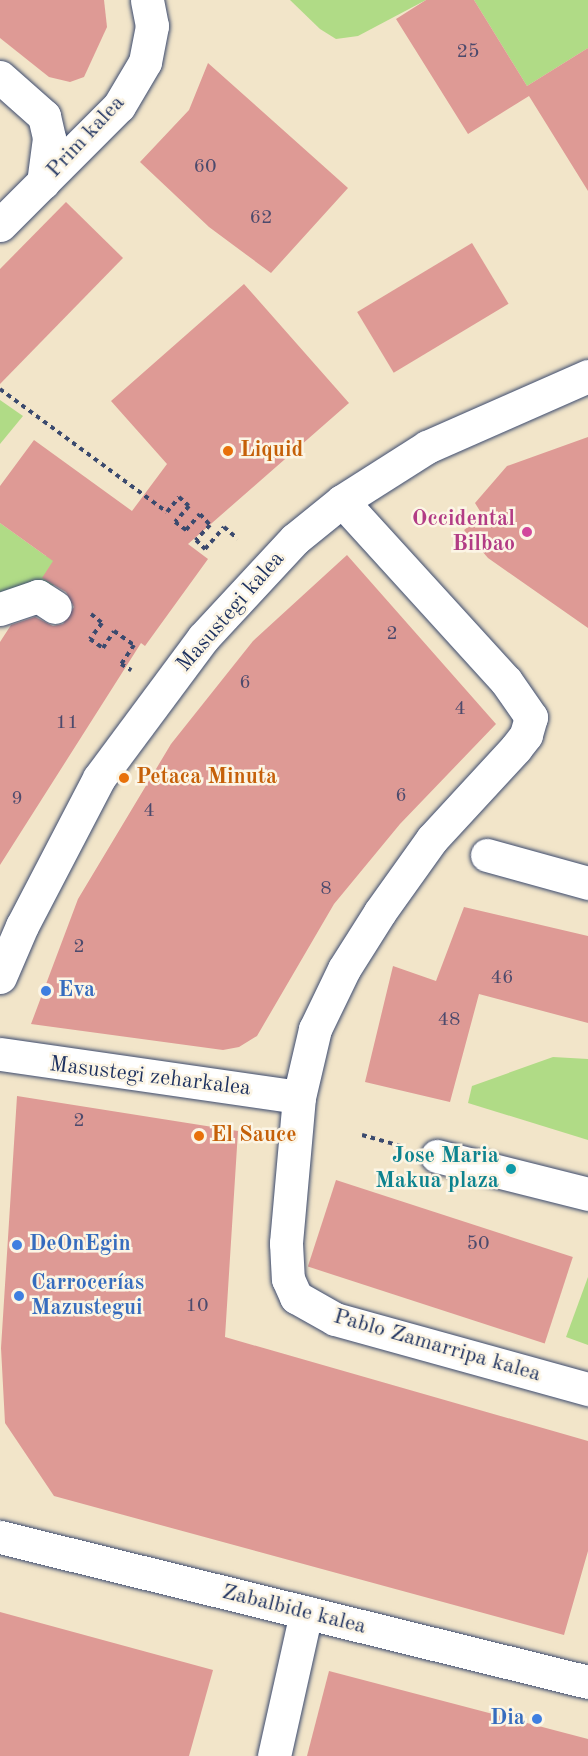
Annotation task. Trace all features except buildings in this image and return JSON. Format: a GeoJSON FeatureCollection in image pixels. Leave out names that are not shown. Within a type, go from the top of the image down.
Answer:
{"type":"FeatureCollection","features":[{"type":"Feature","properties":{"kind":"street","name":"Prim kalea"},"geometry":{"type":"LineString","coordinates":[[0,225],[119,106],[146,63],[153,26],[147,0]]}},
{"type":"Feature","properties":{"kind":"street"},"geometry":{"type":"LineString","coordinates":[[0,77],[44,116],[65,125],[105,119]]}},
{"type":"Feature","properties":{"kind":"street"},"geometry":{"type":"LineString","coordinates":[[43,183],[49,138],[44,116]]}},
{"type":"Feature","properties":{"kind":"street","name":"Masustegi kalea"},"geometry":{"type":"LineString","coordinates":[[0,977],[22,926],[99,778],[203,638],[296,539],[342,501],[427,447],[588,376]]}},
{"type":"Feature","properties":{"kind":"street","name":"Pablo Zamarripa kalea"},"geometry":{"type":"LineString","coordinates":[[342,501],[506,681],[531,717],[521,742],[432,839],[344,969],[315,1029],[299,1097],[286,1243],[288,1279],[296,1297],[335,1319],[588,1389]]}},
{"type":"Feature","properties":{"kind":"street"},"geometry":{"type":"LineString","coordinates":[[0,609],[38,596],[55,607]]}},
{"type":"Feature","properties":{"kind":"street"},"geometry":{"type":"LineString","coordinates":[[487,855],[588,883]]}},
{"type":"Feature","properties":{"kind":"street","name":"Masustegi zeharkalea"},"geometry":{"type":"LineString","coordinates":[[0,1054],[299,1097]]}},
{"type":"Feature","properties":{"kind":"street"},"geometry":{"type":"LineString","coordinates":[[436,1156],[588,1194]]}},
{"type":"Feature","properties":{"kind":"street","name":"Zabalbide kalea"},"geometry":{"type":"LineString","coordinates":[[0,1537],[588,1682]]}},
{"type":"Feature","properties":{"kind":"street"},"geometry":{"type":"LineString","coordinates":[[274,1756],[306,1613]]}},
{"type":"Feature","properties":{"kind":"path"},"geometry":{"type":"LineString","coordinates":[[0,389],[167,512],[178,497],[189,506],[175,522],[186,530],[200,514],[210,525],[196,540],[205,549],[224,527],[238,539]]}},
{"type":"Feature","properties":{"kind":"path"},"geometry":{"type":"LineString","coordinates":[[55,607],[77,622],[85,610],[102,623],[90,639],[103,648],[114,631],[134,645],[121,664],[131,670]]}},
{"type":"Feature","properties":{"kind":"green space"},"geometry":{"type":"Polygon","coordinates":[[[290,0],[426,0],[358,36],[336,39],[320,29],[290,0]]]}},
{"type":"Feature","properties":{"kind":"green space"},"geometry":{"type":"Polygon","coordinates":[[[474,0],[588,0],[588,48],[527,86],[474,0]]]}},
{"type":"Feature","properties":{"kind":"green space"},"geometry":{"type":"Polygon","coordinates":[[[0,400],[23,416],[0,444],[0,400]]]}},
{"type":"Feature","properties":{"kind":"green space"},"geometry":{"type":"Polygon","coordinates":[[[97,486],[64,583],[0,597],[0,523],[46,556],[97,486]]]}},
{"type":"Feature","properties":{"kind":"green space"},"geometry":{"type":"Polygon","coordinates":[[[553,1057],[588,1059],[588,1140],[468,1103],[472,1086],[553,1057]]]}},
{"type":"Feature","properties":{"kind":"green space"},"geometry":{"type":"Polygon","coordinates":[[[588,1277],[588,1345],[566,1337],[588,1277]]]}},
{"type":"Feature","properties":{"kind":"place","name":"Liquid"},"geometry":{"type":"Point","coordinates":[228,451]}},
{"type":"Feature","properties":{"kind":"place","name":"Occidental Bilbao"},"geometry":{"type":"Point","coordinates":[527,532]}},
{"type":"Feature","properties":{"kind":"place","name":"Petaca Minuta"},"geometry":{"type":"Point","coordinates":[124,778]}},
{"type":"Feature","properties":{"kind":"place","name":"Eva"},"geometry":{"type":"Point","coordinates":[46,991]}},
{"type":"Feature","properties":{"kind":"place","name":"El Sauce"},"geometry":{"type":"Point","coordinates":[199,1136]}},
{"type":"Feature","properties":{"kind":"place","name":"Jose Maria Makua plaza"},"geometry":{"type":"Point","coordinates":[511,1169]}},
{"type":"Feature","properties":{"kind":"place","name":"DeOnEgin"},"geometry":{"type":"Point","coordinates":[17,1245]}},
{"type":"Feature","properties":{"kind":"place","name":"Carrocerías Mazustegui"},"geometry":{"type":"Point","coordinates":[19,1296]}},
{"type":"Feature","properties":{"kind":"place","name":"Dia"},"geometry":{"type":"Point","coordinates":[537,1719]}}]}
